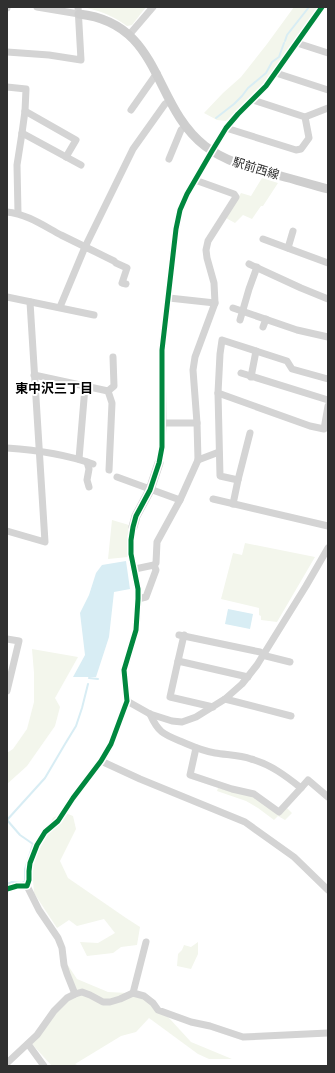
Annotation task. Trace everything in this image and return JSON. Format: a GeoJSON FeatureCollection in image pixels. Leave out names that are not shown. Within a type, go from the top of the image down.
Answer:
{"type":"FeatureCollection","features":[{"type":"Feature","properties":{"kind":"street"},"geometry":{"type":"LineString","coordinates":[[7,52],[49,55],[80,60],[79,11],[37,7]]}},
{"type":"Feature","properties":{"kind":"street"},"geometry":{"type":"LineString","coordinates":[[129,35],[153,7]]}},
{"type":"Feature","properties":{"kind":"street"},"geometry":{"type":"LineString","coordinates":[[75,994],[64,965],[62,948],[58,938],[39,910],[27,886],[29,880],[30,863],[37,845],[45,832],[58,822],[73,798],[101,762],[111,744],[127,701],[124,670],[136,630],[138,599],[135,569],[131,554],[131,540],[136,516],[150,490],[159,463],[162,447],[162,350],[176,229],[180,210],[187,194],[226,128],[266,86],[322,7]]}},
{"type":"Feature","properties":{"kind":"street","name":"駅前西線"},"geometry":{"type":"LineString","coordinates":[[79,11],[108,22],[129,35],[142,49],[157,73],[170,101],[192,134],[204,146],[225,159],[244,166],[328,189]]}},
{"type":"Feature","properties":{"kind":"street"},"geometry":{"type":"LineString","coordinates":[[297,42],[328,53]]}},
{"type":"Feature","properties":{"kind":"street"},"geometry":{"type":"LineString","coordinates":[[131,110],[157,73]]}},
{"type":"Feature","properties":{"kind":"street"},"geometry":{"type":"LineString","coordinates":[[276,73],[328,90]]}},
{"type":"Feature","properties":{"kind":"street"},"geometry":{"type":"LineString","coordinates":[[7,88],[26,89],[25,111],[17,164],[18,213]]}},
{"type":"Feature","properties":{"kind":"street"},"geometry":{"type":"LineString","coordinates":[[253,100],[305,117],[328,108]]}},
{"type":"Feature","properties":{"kind":"street"},"geometry":{"type":"LineString","coordinates":[[60,307],[85,247],[133,149],[165,104],[170,101]]}},
{"type":"Feature","properties":{"kind":"street"},"geometry":{"type":"LineString","coordinates":[[25,111],[76,140],[66,157]]}},
{"type":"Feature","properties":{"kind":"street"},"geometry":{"type":"LineString","coordinates":[[226,128],[296,150],[301,149],[309,138],[305,117]]}},
{"type":"Feature","properties":{"kind":"street"},"geometry":{"type":"LineString","coordinates":[[169,159],[181,130],[186,126]]}},
{"type":"Feature","properties":{"kind":"street"},"geometry":{"type":"LineString","coordinates":[[22,133],[81,165]]}},
{"type":"Feature","properties":{"kind":"street"},"geometry":{"type":"LineString","coordinates":[[138,599],[146,597],[156,570],[154,565],[156,563],[157,542],[180,500],[198,460],[193,370],[195,357],[216,303],[214,283],[206,250],[208,241],[236,197],[234,194],[195,180]]}},
{"type":"Feature","properties":{"kind":"street"},"geometry":{"type":"LineString","coordinates":[[7,212],[18,213],[127,268],[122,283],[126,284]]}},
{"type":"Feature","properties":{"kind":"street"},"geometry":{"type":"LineString","coordinates":[[288,248],[293,231]]}},
{"type":"Feature","properties":{"kind":"street"},"geometry":{"type":"LineString","coordinates":[[262,239],[328,263]]}},
{"type":"Feature","properties":{"kind":"street"},"geometry":{"type":"LineString","coordinates":[[249,264],[328,299]]}},
{"type":"Feature","properties":{"kind":"street"},"geometry":{"type":"LineString","coordinates":[[240,320],[257,267]]}},
{"type":"Feature","properties":{"kind":"street"},"geometry":{"type":"LineString","coordinates":[[7,297],[94,314]]}},
{"type":"Feature","properties":{"kind":"street"},"geometry":{"type":"LineString","coordinates":[[169,298],[216,303]]}},
{"type":"Feature","properties":{"kind":"street"},"geometry":{"type":"LineString","coordinates":[[7,531],[45,542],[30,302]]}},
{"type":"Feature","properties":{"kind":"street"},"geometry":{"type":"LineString","coordinates":[[233,308],[297,330],[328,337]]}},
{"type":"Feature","properties":{"kind":"street"},"geometry":{"type":"LineString","coordinates":[[263,327],[266,319]]}},
{"type":"Feature","properties":{"kind":"street"},"geometry":{"type":"LineString","coordinates":[[238,480],[220,476],[218,393],[222,340],[287,361],[292,368],[328,379]]}},
{"type":"Feature","properties":{"kind":"street"},"geometry":{"type":"LineString","coordinates":[[251,377],[256,351]]}},
{"type":"Feature","properties":{"kind":"street"},"geometry":{"type":"LineString","coordinates":[[34,375],[108,391],[114,386],[113,357]]}},
{"type":"Feature","properties":{"kind":"street"},"geometry":{"type":"LineString","coordinates":[[241,374],[328,400]]}},
{"type":"Feature","properties":{"kind":"street"},"geometry":{"type":"LineString","coordinates":[[79,459],[85,387]]}},
{"type":"Feature","properties":{"kind":"street"},"geometry":{"type":"LineString","coordinates":[[108,391],[112,403],[108,470]]}},
{"type":"Feature","properties":{"kind":"street"},"geometry":{"type":"LineString","coordinates":[[218,393],[310,426],[324,429],[328,406]]}},
{"type":"Feature","properties":{"kind":"street"},"geometry":{"type":"LineString","coordinates":[[163,423],[197,423]]}},
{"type":"Feature","properties":{"kind":"street"},"geometry":{"type":"LineString","coordinates":[[233,504],[250,434]]}},
{"type":"Feature","properties":{"kind":"street"},"geometry":{"type":"LineString","coordinates":[[7,448],[39,450],[90,463],[87,480],[89,486]]}},
{"type":"Feature","properties":{"kind":"street"},"geometry":{"type":"LineString","coordinates":[[198,460],[219,452]]}},
{"type":"Feature","properties":{"kind":"street"},"geometry":{"type":"LineString","coordinates":[[117,477],[180,500]]}},
{"type":"Feature","properties":{"kind":"street"},"geometry":{"type":"LineString","coordinates":[[213,499],[328,526]]}},
{"type":"Feature","properties":{"kind":"street"},"geometry":{"type":"LineString","coordinates":[[127,701],[150,714],[172,721],[182,722],[196,717],[225,699],[242,684],[257,665],[328,548]]}},
{"type":"Feature","properties":{"kind":"street"},"geometry":{"type":"LineString","coordinates":[[135,569],[154,565]]}},
{"type":"Feature","properties":{"kind":"street"},"geometry":{"type":"LineString","coordinates":[[213,706],[170,697],[178,661],[181,635],[260,652],[266,656],[290,662]]}},
{"type":"Feature","properties":{"kind":"street"},"geometry":{"type":"LineString","coordinates":[[7,639],[19,641],[7,691]]}},
{"type":"Feature","properties":{"kind":"street"},"geometry":{"type":"LineString","coordinates":[[178,661],[248,677]]}},
{"type":"Feature","properties":{"kind":"street"},"geometry":{"type":"LineString","coordinates":[[225,699],[288,718]]}},
{"type":"Feature","properties":{"kind":"street"},"geometry":{"type":"LineString","coordinates":[[150,714],[159,730],[167,736],[196,748],[214,753],[251,759],[290,779],[301,788]]}},
{"type":"Feature","properties":{"kind":"street"},"geometry":{"type":"LineString","coordinates":[[196,748],[190,775],[232,789],[254,794],[279,812],[308,780],[328,797]]}},
{"type":"Feature","properties":{"kind":"street"},"geometry":{"type":"LineString","coordinates":[[101,762],[245,822],[294,857],[328,890]]}},
{"type":"Feature","properties":{"kind":"street"},"geometry":{"type":"LineString","coordinates":[[7,889],[17,886],[27,886]]}},
{"type":"Feature","properties":{"kind":"street"},"geometry":{"type":"LineString","coordinates":[[133,993],[146,942]]}},
{"type":"Feature","properties":{"kind":"street"},"geometry":{"type":"LineString","coordinates":[[7,1063],[37,1035],[54,1011],[67,998],[82,992],[103,1002],[110,1002],[120,999],[133,993],[144,996],[153,1003],[158,1010],[191,1022],[210,1026],[243,1037],[328,1033]]}},
{"type":"Feature","properties":{"kind":"street"},"geometry":{"type":"LineString","coordinates":[[28,1044],[44,1066]]}},
{"type":"Feature","properties":{"kind":"shaded area"},"geometry":{"type":"Polygon","coordinates":[[[86,7],[146,7],[132,25],[127,26],[108,15],[86,7]]]}},
{"type":"Feature","properties":{"kind":"shaded area"},"geometry":{"type":"Polygon","coordinates":[[[294,7],[319,7],[264,83],[226,121],[217,120],[204,113],[241,77],[294,7]]]}},
{"type":"Feature","properties":{"kind":"shaded area"},"geometry":{"type":"Polygon","coordinates":[[[262,178],[278,183],[263,206],[261,206],[252,219],[243,215],[235,223],[226,218],[241,193],[251,196],[262,178]]]}},
{"type":"Feature","properties":{"kind":"shaded area"},"geometry":{"type":"Polygon","coordinates":[[[112,520],[129,525],[127,542],[128,557],[108,559],[112,520]]]}},
{"type":"Feature","properties":{"kind":"shaded area"},"geometry":{"type":"Polygon","coordinates":[[[245,543],[315,557],[277,622],[261,620],[259,608],[221,599],[233,553],[242,555],[245,543]]]}},
{"type":"Feature","properties":{"kind":"shaded area"},"geometry":{"type":"Polygon","coordinates":[[[126,561],[130,589],[114,592],[109,637],[96,677],[73,677],[85,655],[80,613],[89,595],[96,573],[102,565],[126,561]]]}},
{"type":"Feature","properties":{"kind":"shaded area"},"geometry":{"type":"Polygon","coordinates":[[[228,609],[253,614],[250,629],[225,624],[228,609]]]}},
{"type":"Feature","properties":{"kind":"shaded area"},"geometry":{"type":"Polygon","coordinates":[[[32,649],[78,657],[55,698],[60,707],[55,726],[27,766],[7,784],[7,753],[13,749],[27,729],[34,702],[32,649]]]}},
{"type":"Feature","properties":{"kind":"shaded area"},"geometry":{"type":"Polygon","coordinates":[[[218,788],[252,796],[279,815],[287,808],[292,813],[285,820],[278,816],[274,820],[246,801],[217,791],[218,788]]]}},
{"type":"Feature","properties":{"kind":"shaded area"},"geometry":{"type":"Polygon","coordinates":[[[63,812],[73,816],[76,829],[60,861],[68,878],[140,927],[137,945],[121,947],[113,953],[87,956],[80,942],[98,943],[115,933],[104,919],[77,926],[69,920],[57,928],[34,893],[32,867],[39,845],[53,818],[63,812]]]}},
{"type":"Feature","properties":{"kind":"shaded area"},"geometry":{"type":"Polygon","coordinates":[[[198,942],[198,954],[191,969],[177,966],[178,954],[184,945],[191,947],[198,942]]]}},
{"type":"Feature","properties":{"kind":"shaded area"},"geometry":{"type":"Polygon","coordinates":[[[67,964],[77,979],[108,992],[147,994],[191,1042],[232,1059],[209,1059],[198,1054],[149,1018],[136,1032],[121,1036],[75,1064],[79,1066],[52,1066],[32,1044],[59,1008],[75,996],[67,964]]]}},
{"type":"Feature","properties":{"kind":"waterway"},"geometry":{"type":"LineString","coordinates":[[285,41],[287,35],[309,7]]}},
{"type":"Feature","properties":{"kind":"waterway"},"geometry":{"type":"LineString","coordinates":[[216,118],[234,104],[248,88],[266,73],[272,62],[279,57],[284,43]]}},
{"type":"Feature","properties":{"kind":"waterway"},"geometry":{"type":"LineString","coordinates":[[89,678],[98,679]]}},
{"type":"Feature","properties":{"kind":"waterway"},"geometry":{"type":"LineString","coordinates":[[7,820],[45,778],[76,726],[88,684]]}},
{"type":"Feature","properties":{"kind":"waterway"},"geometry":{"type":"LineString","coordinates":[[7,820],[20,835],[33,844],[25,869],[25,881],[22,883],[12,882],[7,884]]}},
{"type":"Feature","properties":{"kind":"cycle path"},"geometry":{"type":"LineString","coordinates":[[7,889],[17,886],[27,886],[29,880],[30,863],[37,845],[45,832],[58,821],[73,798],[101,761],[111,744],[127,701],[124,670],[136,630],[138,599],[138,589],[131,554],[131,540],[136,516],[150,490],[159,463],[162,447],[162,350],[176,229],[180,210],[187,194],[226,128],[266,86],[322,7]]}},
{"type":"Feature","properties":{"kind":"district","name":"東中沢三丁目"},"geometry":{"type":"Point","coordinates":[54,388]}}]}
